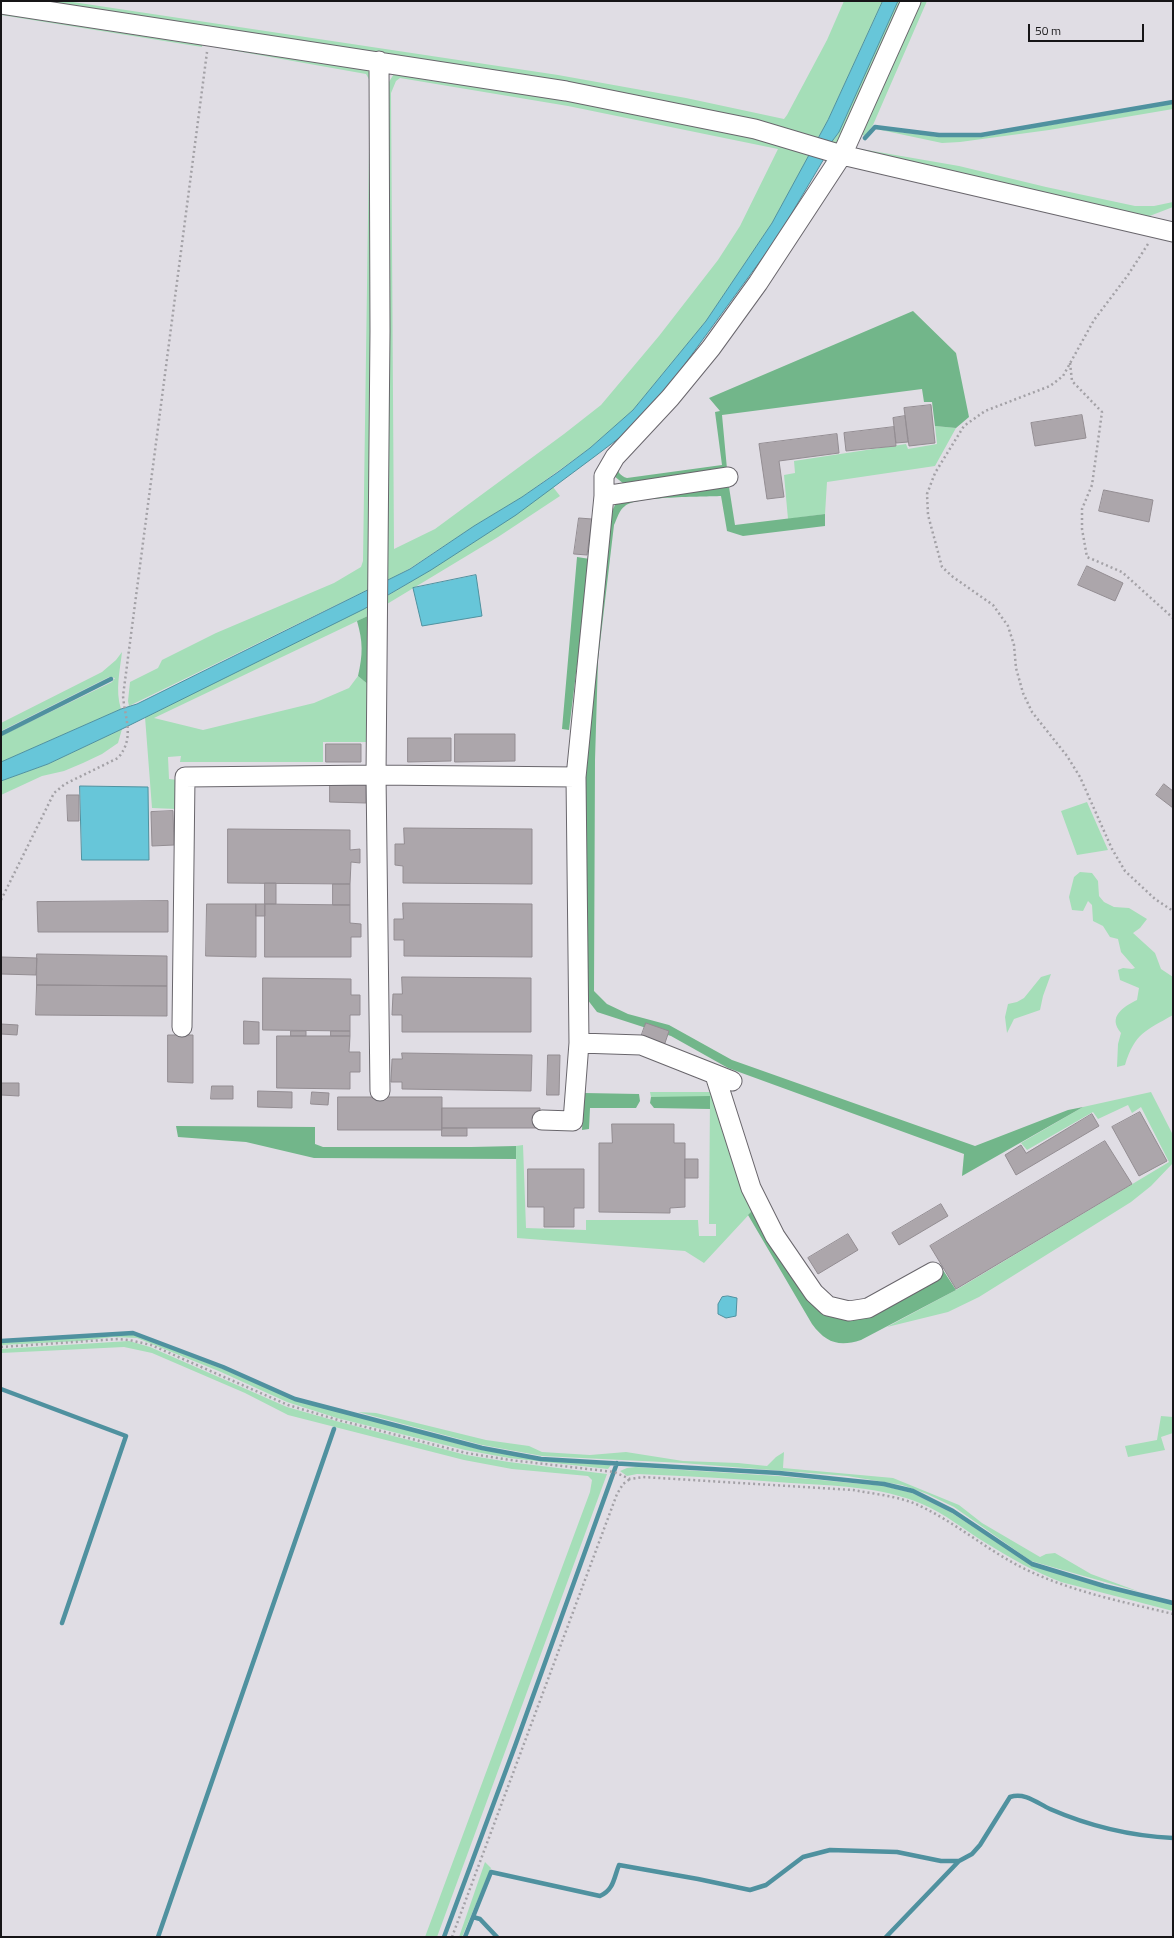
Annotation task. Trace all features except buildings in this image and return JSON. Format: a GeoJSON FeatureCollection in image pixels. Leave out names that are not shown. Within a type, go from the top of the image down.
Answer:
{"type":"FeatureCollection","features":[{"type":"Feature","properties":{"kind":"street"},"geometry":{"type":"LineString","coordinates":[[542,1120],[573,1121],[579,1043],[576,777],[604,496],[604,476],[615,457],[670,398],[712,348],[758,284],[836,153],[911,1]]}},
{"type":"Feature","properties":{"kind":"street"},"geometry":{"type":"LineString","coordinates":[[1,4],[566,91],[755,129],[836,153],[1166,230]]}},
{"type":"Feature","properties":{"kind":"street"},"geometry":{"type":"LineString","coordinates":[[379,61],[380,331],[376,576],[376,775],[380,1091]]}},
{"type":"Feature","properties":{"kind":"street"},"geometry":{"type":"LineString","coordinates":[[604,496],[728,476]]}},
{"type":"Feature","properties":{"kind":"street"},"geometry":{"type":"LineString","coordinates":[[182,1027],[185,776],[376,775],[576,777]]}},
{"type":"Feature","properties":{"kind":"street"},"geometry":{"type":"LineString","coordinates":[[579,1043],[641,1045],[724,1078],[739,1154],[755,1195],[775,1236],[814,1293],[828,1306],[849,1311],[868,1308],[933,1272]]}},
{"type":"Feature","properties":{"kind":"path"},"geometry":{"type":"LineString","coordinates":[[1,900],[54,793],[65,784],[118,758],[125,750],[128,739],[128,728],[124,703],[209,35]]}},
{"type":"Feature","properties":{"kind":"path"},"geometry":{"type":"LineString","coordinates":[[1166,230],[1128,275],[1094,320],[1063,376],[1050,386],[985,411],[964,426],[936,473],[927,494],[928,515],[942,566],[953,577],[993,605],[1008,626],[1014,645],[1018,674],[1023,693],[1032,712],[1067,756],[1080,777],[1112,849],[1125,871],[1155,899],[1173,912]]}},
{"type":"Feature","properties":{"kind":"path"},"geometry":{"type":"LineString","coordinates":[[1070,363],[1072,381],[1102,412],[1092,485],[1082,509],[1082,529],[1087,557],[1122,572],[1173,618]]}},
{"type":"Feature","properties":{"kind":"path"},"geometry":{"type":"LineString","coordinates":[[1,1347],[118,1339],[134,1341],[165,1351],[288,1405],[338,1420],[466,1453],[510,1460],[614,1472],[630,1479]]}},
{"type":"Feature","properties":{"kind":"path"},"geometry":{"type":"LineString","coordinates":[[452,1937],[614,1502],[624,1484],[630,1479],[642,1477],[853,1490],[886,1496],[916,1504],[948,1521],[989,1550],[1055,1583],[1173,1614]]}},
{"type":"Feature","properties":{"kind":"green space"},"geometry":{"type":"Polygon","coordinates":[[[13,1],[66,1],[558,75],[686,98],[784,119],[827,40],[844,1],[883,1],[828,120],[817,140],[13,1]]]}},
{"type":"Feature","properties":{"kind":"green space"},"geometry":{"type":"Polygon","coordinates":[[[898,1],[906,1],[840,144],[830,144],[839,132],[898,1]]]}},
{"type":"Feature","properties":{"kind":"green space"},"geometry":{"type":"Polygon","coordinates":[[[919,1],[927,1],[873,125],[865,136],[860,134],[919,1]]]}},
{"type":"Feature","properties":{"kind":"green space"},"geometry":{"type":"Polygon","coordinates":[[[1,8],[203,39],[202,47],[1,15],[1,8]]]}},
{"type":"Feature","properties":{"kind":"green space"},"geometry":{"type":"Polygon","coordinates":[[[215,40],[369,67],[372,73],[371,588],[129,706],[128,701],[130,682],[158,668],[162,660],[216,633],[334,583],[361,567],[363,561],[370,81],[366,74],[214,47],[215,40]]]}},
{"type":"Feature","properties":{"kind":"green space"},"geometry":{"type":"Polygon","coordinates":[[[395,72],[569,95],[812,150],[772,223],[706,321],[633,410],[590,448],[522,497],[474,526],[409,569],[386,581],[386,87],[395,72]],[[400,78],[396,81],[391,93],[394,549],[435,529],[601,405],[659,336],[718,260],[740,226],[778,149],[568,106],[400,78]]]}},
{"type":"Feature","properties":{"kind":"green space"},"geometry":{"type":"Polygon","coordinates":[[[1173,104],[1173,109],[1049,130],[960,142],[942,143],[876,129],[939,137],[981,137],[1173,104]]]}},
{"type":"Feature","properties":{"kind":"green space"},"geometry":{"type":"Polygon","coordinates":[[[855,148],[959,166],[1135,206],[1154,206],[1173,202],[1173,207],[1147,217],[860,153],[855,148]]]}},
{"type":"Feature","properties":{"kind":"green space"},"geometry":{"type":"Polygon","coordinates":[[[913,311],[956,353],[969,417],[956,428],[935,426],[932,402],[924,402],[922,389],[722,415],[727,469],[624,484],[614,476],[616,465],[620,473],[627,478],[722,465],[715,412],[720,411],[709,398],[913,311]]]}},
{"type":"Feature","properties":{"kind":"green space"},"geometry":{"type":"Polygon","coordinates":[[[935,426],[956,428],[935,466],[827,482],[825,514],[788,519],[784,475],[795,473],[794,461],[906,444],[908,449],[937,444],[935,426]]]}},
{"type":"Feature","properties":{"kind":"green space"},"geometry":{"type":"Polygon","coordinates":[[[553,487],[560,496],[498,537],[387,604],[387,596],[472,544],[553,487]]]}},
{"type":"Feature","properties":{"kind":"green space"},"geometry":{"type":"Polygon","coordinates":[[[729,487],[735,525],[825,514],[825,526],[743,536],[727,531],[721,496],[642,500],[625,506],[618,515],[614,525],[598,660],[595,760],[594,991],[607,1004],[628,1014],[669,1025],[732,1060],[975,1146],[1068,1110],[1083,1107],[962,1176],[964,1154],[728,1068],[671,1036],[597,1012],[587,999],[582,774],[612,511],[616,503],[624,498],[729,487]]]}},
{"type":"Feature","properties":{"kind":"green space"},"geometry":{"type":"Polygon","coordinates":[[[577,557],[590,559],[569,730],[562,729],[577,557]]]}},
{"type":"Feature","properties":{"kind":"green space"},"geometry":{"type":"Polygon","coordinates":[[[370,605],[370,615],[154,718],[203,730],[314,703],[349,688],[358,676],[370,686],[369,742],[323,742],[323,762],[180,762],[181,756],[168,757],[169,779],[178,780],[176,809],[152,808],[145,717],[370,605]]]}},
{"type":"Feature","properties":{"kind":"green space"},"geometry":{"type":"Polygon","coordinates":[[[370,615],[370,686],[358,676],[362,648],[357,621],[370,615]]]}},
{"type":"Feature","properties":{"kind":"green space"},"geometry":{"type":"Polygon","coordinates":[[[122,652],[118,688],[121,709],[1,762],[1,736],[112,682],[115,678],[109,677],[1,731],[1,723],[102,672],[116,660],[122,652]]]}},
{"type":"Feature","properties":{"kind":"green space"},"geometry":{"type":"Polygon","coordinates":[[[122,729],[118,743],[102,754],[64,771],[42,776],[1,795],[1,781],[48,764],[122,729]]]}},
{"type":"Feature","properties":{"kind":"green space"},"geometry":{"type":"Polygon","coordinates":[[[1087,802],[1108,850],[1077,855],[1061,811],[1087,802]]]}},
{"type":"Feature","properties":{"kind":"green space"},"geometry":{"type":"Polygon","coordinates":[[[1080,872],[1092,873],[1098,881],[1099,896],[1104,902],[1114,907],[1129,908],[1147,919],[1140,928],[1133,933],[1155,953],[1161,969],[1173,977],[1173,1015],[1142,1034],[1133,1046],[1125,1065],[1117,1067],[1118,1044],[1121,1033],[1117,1027],[1116,1017],[1122,1009],[1137,1000],[1139,988],[1120,980],[1118,970],[1123,968],[1135,968],[1121,952],[1118,939],[1110,937],[1103,926],[1093,921],[1092,905],[1088,901],[1083,911],[1072,910],[1069,897],[1074,877],[1080,872]]]}},
{"type":"Feature","properties":{"kind":"green space"},"geometry":{"type":"Polygon","coordinates":[[[1051,974],[1043,996],[1040,1010],[1014,1019],[1007,1033],[1005,1017],[1008,1004],[1017,1002],[1024,998],[1041,977],[1051,974]]]}},
{"type":"Feature","properties":{"kind":"green space"},"geometry":{"type":"Polygon","coordinates":[[[650,1092],[715,1092],[756,1207],[704,1263],[685,1251],[517,1238],[516,1146],[523,1145],[526,1228],[586,1230],[586,1220],[698,1220],[699,1236],[716,1236],[716,1224],[709,1224],[710,1097],[651,1097],[650,1092]]]}},
{"type":"Feature","properties":{"kind":"green space"},"geometry":{"type":"Polygon","coordinates":[[[1151,1092],[1173,1135],[1173,1163],[1151,1186],[1131,1202],[979,1297],[948,1312],[887,1327],[956,1290],[1169,1162],[1141,1107],[1132,1113],[1128,1105],[1098,1119],[1093,1112],[1027,1150],[1021,1143],[1083,1107],[1151,1092]]]}},
{"type":"Feature","properties":{"kind":"green space"},"geometry":{"type":"Polygon","coordinates":[[[584,1093],[639,1094],[640,1101],[636,1108],[590,1108],[589,1129],[582,1130],[584,1093]]]}},
{"type":"Feature","properties":{"kind":"green space"},"geometry":{"type":"Polygon","coordinates":[[[710,1096],[710,1109],[654,1108],[650,1103],[651,1097],[710,1096]]]}},
{"type":"Feature","properties":{"kind":"green space"},"geometry":{"type":"Polygon","coordinates":[[[176,1126],[315,1127],[315,1144],[323,1147],[516,1146],[516,1159],[314,1158],[246,1142],[178,1137],[176,1126]]]}},
{"type":"Feature","properties":{"kind":"green space"},"geometry":{"type":"Polygon","coordinates":[[[756,1207],[807,1291],[868,1313],[943,1270],[956,1290],[861,1340],[846,1343],[834,1342],[822,1336],[812,1324],[748,1215],[756,1207]]]}},
{"type":"Feature","properties":{"kind":"green space"},"geometry":{"type":"Polygon","coordinates":[[[132,1334],[223,1369],[294,1400],[482,1450],[543,1460],[611,1465],[608,1469],[509,1458],[465,1450],[337,1418],[287,1402],[221,1372],[137,1338],[113,1337],[81,1341],[1,1345],[1,1342],[132,1334]]]}},
{"type":"Feature","properties":{"kind":"green space"},"geometry":{"type":"Polygon","coordinates":[[[129,1341],[150,1347],[287,1407],[336,1421],[466,1455],[607,1474],[437,1937],[425,1937],[590,1492],[592,1480],[588,1476],[512,1469],[464,1460],[288,1415],[245,1393],[152,1353],[124,1347],[1,1353],[1,1349],[129,1341]]]}},
{"type":"Feature","properties":{"kind":"green space"},"geometry":{"type":"Polygon","coordinates":[[[358,1412],[376,1413],[486,1440],[529,1446],[542,1452],[590,1455],[626,1452],[683,1461],[738,1463],[767,1466],[776,1457],[784,1452],[783,1468],[893,1478],[959,1505],[982,1523],[1040,1557],[1046,1554],[1055,1553],[1091,1574],[1140,1592],[1031,1561],[954,1507],[927,1494],[902,1485],[847,1476],[682,1463],[542,1456],[482,1445],[358,1412]]]}},
{"type":"Feature","properties":{"kind":"green space"},"geometry":{"type":"Polygon","coordinates":[[[1161,1416],[1173,1417],[1173,1433],[1161,1437],[1165,1450],[1128,1457],[1125,1446],[1157,1440],[1161,1416]]]}},
{"type":"Feature","properties":{"kind":"green space"},"geometry":{"type":"Polygon","coordinates":[[[636,1467],[778,1476],[884,1486],[912,1493],[952,1513],[1031,1565],[1104,1588],[1173,1604],[1173,1611],[1061,1582],[1051,1578],[1004,1554],[931,1508],[906,1498],[874,1490],[841,1486],[637,1474],[627,1476],[620,1471],[627,1468],[636,1467]]]}},
{"type":"Feature","properties":{"kind":"green space"},"geometry":{"type":"Polygon","coordinates":[[[485,1862],[491,1868],[462,1937],[459,1937],[485,1862]]]}},
{"type":"Feature","properties":{"kind":"water"},"geometry":{"type":"Polygon","coordinates":[[[883,1],[898,1],[839,132],[830,144],[825,157],[777,238],[671,383],[631,429],[516,515],[431,570],[364,609],[122,729],[48,764],[1,781],[1,762],[121,709],[137,704],[410,569],[558,472],[590,448],[633,410],[706,321],[772,223],[828,120],[883,1]]]}},
{"type":"Feature","properties":{"kind":"water"},"geometry":{"type":"Polygon","coordinates":[[[476,575],[482,616],[422,626],[413,588],[476,575]]]}},
{"type":"Feature","properties":{"kind":"water"},"geometry":{"type":"Polygon","coordinates":[[[80,786],[148,787],[149,860],[82,860],[80,786]]]}},
{"type":"Feature","properties":{"kind":"water"},"geometry":{"type":"Polygon","coordinates":[[[728,1296],[737,1298],[736,1316],[726,1318],[718,1314],[718,1304],[722,1297],[728,1296]]]}},
{"type":"Feature","properties":{"kind":"waterway"},"geometry":{"type":"LineString","coordinates":[[865,138],[875,127],[939,135],[981,135],[1173,102]]}},
{"type":"Feature","properties":{"kind":"waterway"},"geometry":{"type":"LineString","coordinates":[[1,734],[111,679]]}},
{"type":"Feature","properties":{"kind":"waterway"},"geometry":{"type":"LineString","coordinates":[[1,1341],[133,1333],[223,1367],[295,1399],[482,1448],[541,1459],[779,1473],[884,1484],[913,1491],[953,1511],[1032,1564],[1104,1586],[1173,1603]]}},
{"type":"Feature","properties":{"kind":"waterway"},"geometry":{"type":"LineString","coordinates":[[1,1389],[126,1436],[62,1623]]}},
{"type":"Feature","properties":{"kind":"waterway"},"geometry":{"type":"LineString","coordinates":[[158,1937],[334,1429]]}},
{"type":"Feature","properties":{"kind":"waterway"},"geometry":{"type":"LineString","coordinates":[[444,1937],[515,1746],[617,1463]]}},
{"type":"Feature","properties":{"kind":"waterway"},"geometry":{"type":"LineString","coordinates":[[465,1937],[491,1872],[600,1896],[611,1887],[619,1865],[750,1890],[766,1885],[803,1857],[830,1850],[897,1852],[941,1861],[959,1861],[972,1854],[980,1845],[1010,1797],[1015,1796],[1026,1797],[1065,1815],[1110,1829],[1142,1835],[1173,1838]]}},
{"type":"Feature","properties":{"kind":"waterway"},"geometry":{"type":"LineString","coordinates":[[886,1937],[959,1861]]}},
{"type":"Feature","properties":{"kind":"waterway"},"geometry":{"type":"LineString","coordinates":[[473,1917],[480,1919],[497,1937]]}}]}
